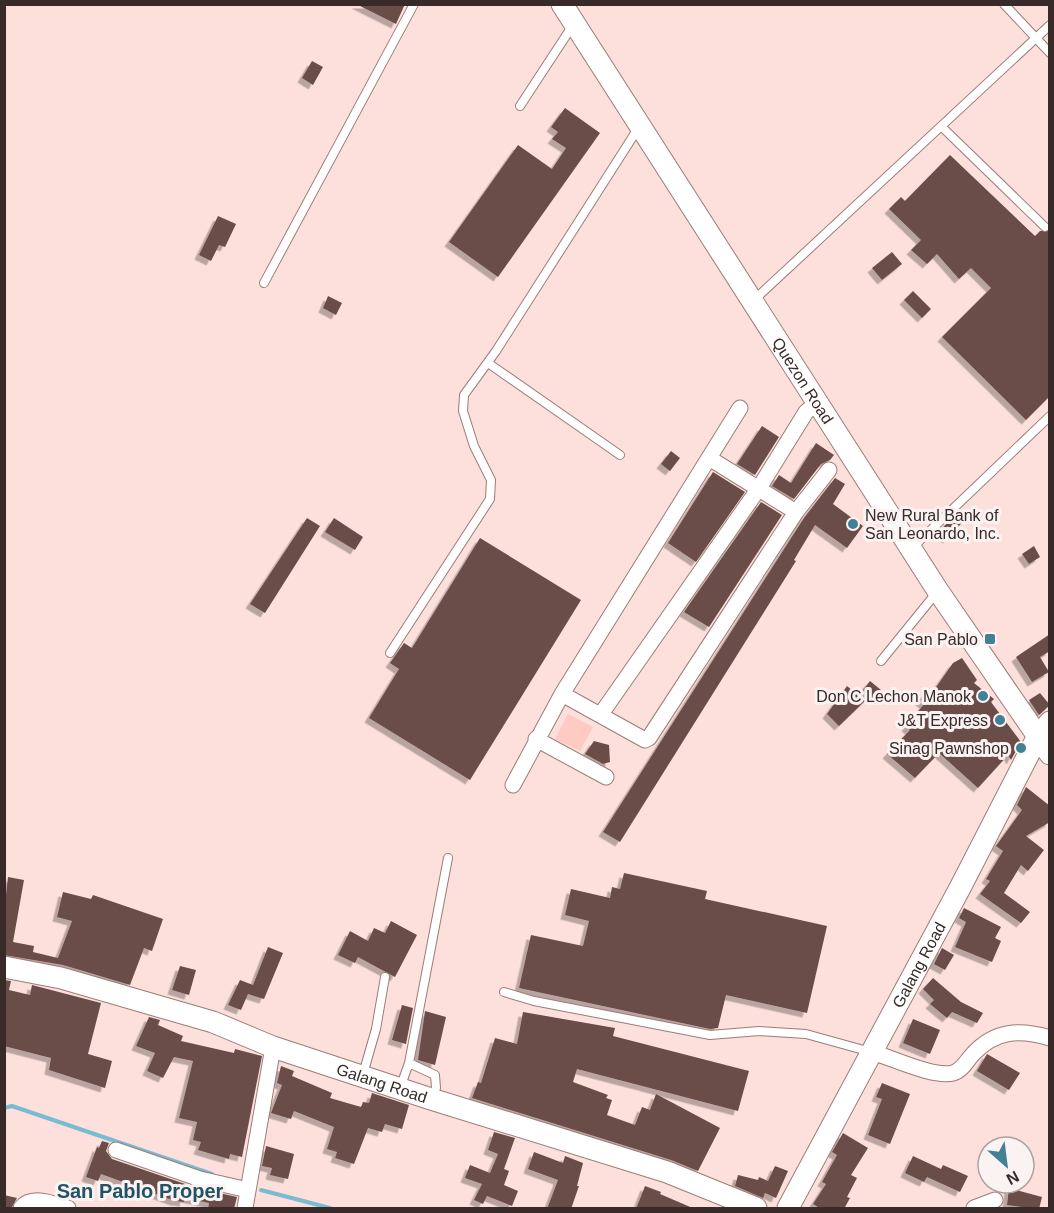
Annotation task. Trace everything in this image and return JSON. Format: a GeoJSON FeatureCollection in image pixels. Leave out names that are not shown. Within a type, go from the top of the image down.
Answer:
{"type":"FeatureCollection","features":[{"type":"Feature","properties":{"kind":"street","name":"Quezon Road"},"geometry":{"type":"LineString","coordinates":[[562,4],[938,591],[1044,729],[1050,754]]}},
{"type":"Feature","properties":{"kind":"street"},"geometry":{"type":"LineString","coordinates":[[601,714],[759,488],[806,412],[818,402]]}},
{"type":"Feature","properties":{"kind":"street"},"geometry":{"type":"LineString","coordinates":[[513,784],[562,694],[740,408]]}},
{"type":"Feature","properties":{"kind":"street"},"geometry":{"type":"LineString","coordinates":[[709,458],[796,512]]}},
{"type":"Feature","properties":{"kind":"street"},"geometry":{"type":"LineString","coordinates":[[562,694],[645,740],[650,738],[796,512],[829,470]]}},
{"type":"Feature","properties":{"kind":"street","name":"Galang Road"},"geometry":{"type":"LineString","coordinates":[[788,1209],[1044,729]]}},
{"type":"Feature","properties":{"kind":"street"},"geometry":{"type":"LineString","coordinates":[[536,739],[606,777]]}},
{"type":"Feature","properties":{"kind":"street","name":"Galang Road"},"geometry":{"type":"LineString","coordinates":[[4,968],[61,978],[213,1022],[273,1047],[667,1172],[756,1209]]}},
{"type":"Feature","properties":{"kind":"street"},"geometry":{"type":"LineString","coordinates":[[872,1052],[941,1074],[954,1073],[962,1068],[987,1040],[1001,1033],[1031,1033],[1050,1038]]}},
{"type":"Feature","properties":{"kind":"street"},"geometry":{"type":"LineString","coordinates":[[245,1209],[273,1047]]}},
{"type":"Feature","properties":{"kind":"street"},"geometry":{"type":"LineString","coordinates":[[116,1150],[190,1176],[248,1190]]}},
{"type":"Feature","properties":{"kind":"street"},"geometry":{"type":"LineString","coordinates":[[21,1209],[25,1204],[34,1200],[68,1209]]}},
{"type":"Feature","properties":{"kind":"street"},"geometry":{"type":"LineString","coordinates":[[974,1209],[995,1200]]}},
{"type":"Feature","properties":{"kind":"lane"},"geometry":{"type":"LineString","coordinates":[[264,283],[414,4]]}},
{"type":"Feature","properties":{"kind":"lane"},"geometry":{"type":"LineString","coordinates":[[1004,4],[1050,53]]}},
{"type":"Feature","properties":{"kind":"lane"},"geometry":{"type":"LineString","coordinates":[[520,106],[574,24]]}},
{"type":"Feature","properties":{"kind":"lane"},"geometry":{"type":"LineString","coordinates":[[753,302],[1050,25]]}},
{"type":"Feature","properties":{"kind":"lane"},"geometry":{"type":"LineString","coordinates":[[390,653],[490,499],[490,480],[474,446],[463,411],[464,395],[488,363],[640,126]]}},
{"type":"Feature","properties":{"kind":"lane"},"geometry":{"type":"LineString","coordinates":[[942,127],[1044,226]]}},
{"type":"Feature","properties":{"kind":"lane"},"geometry":{"type":"LineString","coordinates":[[488,363],[620,454]]}},
{"type":"Feature","properties":{"kind":"lane"},"geometry":{"type":"LineString","coordinates":[[911,548],[1050,416]]}},
{"type":"Feature","properties":{"kind":"lane"},"geometry":{"type":"LineString","coordinates":[[881,661],[938,591]]}},
{"type":"Feature","properties":{"kind":"lane"},"geometry":{"type":"LineString","coordinates":[[400,1088],[409,1063],[448,858]]}},
{"type":"Feature","properties":{"kind":"lane"},"geometry":{"type":"LineString","coordinates":[[363,1074],[376,1029],[385,977]]}},
{"type":"Feature","properties":{"kind":"lane"},"geometry":{"type":"LineString","coordinates":[[504,992],[534,1001],[710,1035],[759,1031],[806,1034],[872,1052]]}},
{"type":"Feature","properties":{"kind":"lane"},"geometry":{"type":"LineString","coordinates":[[409,1063],[435,1075],[436,1088],[431,1099]]}},
{"type":"Feature","properties":{"kind":"shaded area"},"geometry":{"type":"Polygon","coordinates":[[[568,714],[593,727],[580,751],[555,739],[568,714]]]}},
{"type":"Feature","properties":{"kind":"building"},"geometry":{"type":"Polygon","coordinates":[[[356,4],[405,4],[396,24],[356,4]]]}},
{"type":"Feature","properties":{"kind":"building"},"geometry":{"type":"Polygon","coordinates":[[[312,61],[323,67],[313,85],[302,78],[312,61]]]}},
{"type":"Feature","properties":{"kind":"building"},"geometry":{"type":"Polygon","coordinates":[[[565,108],[600,133],[498,277],[449,242],[518,145],[552,169],[566,148],[552,139],[558,132],[551,127],[565,108]]]}},
{"type":"Feature","properties":{"kind":"building"},"geometry":{"type":"Polygon","coordinates":[[[950,155],[1035,236],[1040,231],[1050,231],[1050,396],[1026,420],[942,337],[991,288],[971,268],[959,279],[937,254],[927,264],[911,250],[921,240],[889,209],[901,197],[905,201],[950,155]]]}},
{"type":"Feature","properties":{"kind":"building"},"geometry":{"type":"Polygon","coordinates":[[[218,216],[236,224],[225,247],[219,245],[211,261],[199,255],[218,216]]]}},
{"type":"Feature","properties":{"kind":"building"},"geometry":{"type":"Polygon","coordinates":[[[892,252],[902,264],[882,280],[872,268],[892,252]]]}},
{"type":"Feature","properties":{"kind":"building"},"geometry":{"type":"Polygon","coordinates":[[[913,291],[931,309],[922,318],[904,300],[913,291]]]}},
{"type":"Feature","properties":{"kind":"building"},"geometry":{"type":"Polygon","coordinates":[[[328,296],[342,303],[336,315],[323,308],[328,296]]]}},
{"type":"Feature","properties":{"kind":"building"},"geometry":{"type":"Polygon","coordinates":[[[762,426],[779,437],[755,475],[737,464],[762,426]]]}},
{"type":"Feature","properties":{"kind":"building"},"geometry":{"type":"Polygon","coordinates":[[[816,443],[834,455],[830,460],[821,464],[794,499],[772,486],[779,475],[791,483],[816,443]]]}},
{"type":"Feature","properties":{"kind":"building"},"geometry":{"type":"Polygon","coordinates":[[[671,451],[680,458],[670,471],[661,464],[671,451]]]}},
{"type":"Feature","properties":{"kind":"building"},"geometry":{"type":"Polygon","coordinates":[[[713,472],[745,492],[696,562],[668,543],[713,472]]]}},
{"type":"Feature","properties":{"kind":"building"},"geometry":{"type":"Polygon","coordinates":[[[835,478],[845,484],[833,504],[863,526],[847,548],[815,525],[794,560],[796,561],[620,842],[603,832],[804,518],[835,478]]]}},
{"type":"Feature","properties":{"kind":"building"},"geometry":{"type":"Polygon","coordinates":[[[761,502],[782,515],[709,627],[684,612],[761,502]]]}},
{"type":"Feature","properties":{"kind":"building"},"geometry":{"type":"Polygon","coordinates":[[[960,511],[967,517],[947,539],[939,531],[960,511]]]}},
{"type":"Feature","properties":{"kind":"building"},"geometry":{"type":"Polygon","coordinates":[[[307,518],[320,526],[265,613],[250,604],[307,518]]]}},
{"type":"Feature","properties":{"kind":"building"},"geometry":{"type":"Polygon","coordinates":[[[334,518],[363,537],[355,550],[325,532],[334,518]]]}},
{"type":"Feature","properties":{"kind":"building"},"geometry":{"type":"Polygon","coordinates":[[[480,538],[581,600],[470,780],[369,718],[399,669],[390,663],[404,643],[412,648],[480,538]]]}},
{"type":"Feature","properties":{"kind":"building"},"geometry":{"type":"Polygon","coordinates":[[[1034,546],[1040,557],[1029,564],[1022,554],[1034,546]]]}},
{"type":"Feature","properties":{"kind":"building"},"geometry":{"type":"Polygon","coordinates":[[[1050,634],[1050,651],[1040,657],[1049,672],[1032,682],[1016,657],[1050,634]]]}},
{"type":"Feature","properties":{"kind":"building"},"geometry":{"type":"Polygon","coordinates":[[[962,658],[977,680],[974,683],[994,699],[991,702],[1021,742],[1011,760],[1008,755],[978,788],[939,753],[915,778],[887,754],[910,730],[906,727],[924,704],[919,700],[927,690],[932,693],[953,663],[962,658]]]}},
{"type":"Feature","properties":{"kind":"building"},"geometry":{"type":"Polygon","coordinates":[[[870,681],[881,690],[874,699],[863,690],[870,681]]]}},
{"type":"Feature","properties":{"kind":"building"},"geometry":{"type":"Polygon","coordinates":[[[847,686],[865,701],[839,726],[827,714],[847,686]]]}},
{"type":"Feature","properties":{"kind":"building"},"geometry":{"type":"Polygon","coordinates":[[[1040,693],[1050,705],[1039,715],[1029,700],[1040,693]]]}},
{"type":"Feature","properties":{"kind":"building"},"geometry":{"type":"Polygon","coordinates":[[[594,741],[609,745],[610,762],[603,764],[585,754],[594,741]]]}},
{"type":"Feature","properties":{"kind":"building"},"geometry":{"type":"Polygon","coordinates":[[[1026,787],[1050,806],[1050,822],[1026,836],[1044,850],[1028,871],[1021,865],[1004,893],[1030,912],[1021,923],[980,894],[990,881],[986,879],[1003,851],[996,846],[1022,810],[1017,805],[1026,787]]]}},
{"type":"Feature","properties":{"kind":"building"},"geometry":{"type":"Polygon","coordinates":[[[624,873],[707,891],[705,899],[827,926],[807,1013],[726,995],[718,1028],[710,1029],[519,988],[531,935],[583,946],[589,921],[565,915],[571,889],[610,898],[612,887],[620,889],[624,873]]]}},
{"type":"Feature","properties":{"kind":"building"},"geometry":{"type":"Polygon","coordinates":[[[8,877],[24,880],[13,942],[34,946],[33,952],[58,958],[72,921],[57,917],[63,892],[91,899],[93,895],[163,919],[152,951],[144,948],[130,985],[63,965],[4,955],[8,877]]]}},
{"type":"Feature","properties":{"kind":"building"},"geometry":{"type":"Polygon","coordinates":[[[964,908],[1001,927],[995,938],[1001,941],[992,962],[955,947],[966,922],[959,918],[964,908]]]}},
{"type":"Feature","properties":{"kind":"building"},"geometry":{"type":"Polygon","coordinates":[[[391,921],[417,935],[395,977],[358,957],[355,963],[338,955],[350,931],[368,941],[374,928],[385,933],[391,921]]]}},
{"type":"Feature","properties":{"kind":"building"},"geometry":{"type":"Polygon","coordinates":[[[268,947],[283,953],[264,999],[248,994],[241,1010],[228,1005],[240,980],[253,985],[268,947]]]}},
{"type":"Feature","properties":{"kind":"building"},"geometry":{"type":"Polygon","coordinates":[[[942,948],[954,955],[945,970],[934,964],[942,948]]]}},
{"type":"Feature","properties":{"kind":"building"},"geometry":{"type":"Polygon","coordinates":[[[180,966],[196,970],[189,995],[172,990],[180,966]]]}},
{"type":"Feature","properties":{"kind":"building"},"geometry":{"type":"Polygon","coordinates":[[[933,978],[961,1002],[983,1013],[977,1023],[952,1012],[947,1018],[930,1004],[934,1000],[923,989],[933,978]]]}},
{"type":"Feature","properties":{"kind":"building"},"geometry":{"type":"Polygon","coordinates":[[[4,980],[11,981],[9,990],[30,995],[32,985],[101,1003],[88,1054],[112,1061],[105,1088],[49,1070],[51,1058],[4,1046],[4,980]]]}},
{"type":"Feature","properties":{"kind":"building"},"geometry":{"type":"Polygon","coordinates":[[[402,1005],[413,1008],[406,1044],[392,1040],[402,1005]]]}},
{"type":"Feature","properties":{"kind":"building"},"geometry":{"type":"Polygon","coordinates":[[[425,1011],[446,1017],[435,1065],[418,1060],[425,1011]]]}},
{"type":"Feature","properties":{"kind":"building"},"geometry":{"type":"Polygon","coordinates":[[[523,1012],[615,1028],[613,1036],[749,1071],[738,1111],[577,1069],[573,1082],[608,1095],[606,1098],[612,1100],[607,1115],[635,1125],[642,1107],[650,1110],[656,1094],[720,1128],[698,1171],[671,1160],[472,1098],[478,1082],[481,1083],[495,1038],[517,1044],[523,1012]]]}},
{"type":"Feature","properties":{"kind":"building"},"geometry":{"type":"Polygon","coordinates":[[[149,1017],[160,1020],[158,1025],[183,1036],[181,1041],[234,1053],[235,1049],[262,1056],[242,1157],[230,1154],[229,1159],[198,1150],[201,1142],[193,1140],[197,1122],[179,1118],[193,1061],[174,1057],[163,1078],[147,1071],[155,1053],[136,1046],[149,1017]]]}},
{"type":"Feature","properties":{"kind":"building"},"geometry":{"type":"Polygon","coordinates":[[[913,1019],[940,1030],[930,1054],[903,1043],[913,1019]]]}},
{"type":"Feature","properties":{"kind":"building"},"geometry":{"type":"Polygon","coordinates":[[[987,1054],[1020,1073],[1009,1090],[977,1071],[987,1054]]]}},
{"type":"Feature","properties":{"kind":"building"},"geometry":{"type":"Polygon","coordinates":[[[281,1066],[294,1071],[292,1076],[332,1093],[330,1098],[361,1107],[363,1102],[369,1103],[372,1093],[409,1105],[402,1129],[385,1124],[382,1132],[368,1128],[354,1164],[335,1158],[337,1152],[327,1149],[334,1127],[294,1111],[291,1119],[271,1113],[282,1085],[277,1083],[281,1066]]]}},
{"type":"Feature","properties":{"kind":"building"},"geometry":{"type":"Polygon","coordinates":[[[882,1083],[910,1094],[890,1144],[868,1135],[882,1099],[876,1097],[882,1083]]]}},
{"type":"Feature","properties":{"kind":"building"},"geometry":{"type":"Polygon","coordinates":[[[494,1132],[515,1138],[504,1169],[509,1171],[504,1185],[518,1191],[512,1206],[487,1196],[483,1204],[474,1200],[482,1184],[465,1178],[470,1165],[490,1173],[498,1154],[488,1150],[494,1132]]]}},
{"type":"Feature","properties":{"kind":"building"},"geometry":{"type":"Polygon","coordinates":[[[843,1133],[868,1148],[851,1175],[857,1178],[847,1197],[850,1198],[844,1209],[821,1209],[813,1204],[826,1184],[822,1182],[837,1155],[832,1152],[843,1133]]]}},
{"type":"Feature","properties":{"kind":"building"},"geometry":{"type":"Polygon","coordinates":[[[102,1141],[109,1143],[106,1151],[112,1159],[197,1188],[237,1197],[234,1209],[208,1209],[209,1203],[185,1198],[184,1202],[175,1201],[101,1174],[98,1181],[86,1177],[97,1147],[99,1148],[102,1141]]]}},
{"type":"Feature","properties":{"kind":"building"},"geometry":{"type":"Polygon","coordinates":[[[266,1146],[294,1154],[288,1179],[270,1175],[272,1168],[262,1166],[266,1146]]]}},
{"type":"Feature","properties":{"kind":"building"},"geometry":{"type":"Polygon","coordinates":[[[534,1152],[563,1163],[565,1156],[583,1163],[577,1186],[579,1186],[571,1209],[547,1209],[558,1180],[528,1169],[534,1152]]]}},
{"type":"Feature","properties":{"kind":"building"},"geometry":{"type":"Polygon","coordinates":[[[913,1156],[941,1169],[943,1165],[968,1176],[960,1192],[927,1177],[924,1182],[905,1173],[913,1156]]]}},
{"type":"Feature","properties":{"kind":"building"},"geometry":{"type":"Polygon","coordinates":[[[775,1166],[788,1171],[776,1198],[765,1193],[763,1198],[735,1186],[738,1175],[758,1180],[759,1177],[768,1181],[775,1166]]]}},
{"type":"Feature","properties":{"kind":"building"},"geometry":{"type":"Polygon","coordinates":[[[645,1186],[661,1192],[660,1194],[695,1209],[636,1209],[645,1186]]]}},
{"type":"Feature","properties":{"kind":"building"},"geometry":{"type":"Polygon","coordinates":[[[4,1195],[17,1198],[11,1209],[4,1209],[4,1195]]]}},
{"type":"Feature","properties":{"kind":"building"},"geometry":{"type":"Polygon","coordinates":[[[1008,1195],[1042,1197],[1039,1209],[1007,1205],[1008,1195]]]}},
{"type":"Feature","properties":{"kind":"waterway"},"geometry":{"type":"LineString","coordinates":[[4,1108],[12,1106],[212,1174]]}},
{"type":"Feature","properties":{"kind":"waterway"},"geometry":{"type":"LineString","coordinates":[[261,1190],[330,1208]]}},
{"type":"Feature","properties":{"kind":"place","name":"New Rural Bank of San Leonardo, Inc."},"geometry":{"type":"Point","coordinates":[853,524]}},
{"type":"Feature","properties":{"kind":"place","name":"San Pablo"},"geometry":{"type":"Point","coordinates":[990,639]}},
{"type":"Feature","properties":{"kind":"place","name":"Don C Lechon Manok"},"geometry":{"type":"Point","coordinates":[983,696]}},
{"type":"Feature","properties":{"kind":"place","name":"J&T Express"},"geometry":{"type":"Point","coordinates":[1000,720]}},
{"type":"Feature","properties":{"kind":"place","name":"Sinag Pawnshop"},"geometry":{"type":"Point","coordinates":[1021,748]}},
{"type":"Feature","properties":{"kind":"district","name":"San Pablo Proper"},"geometry":{"type":"Point","coordinates":[140,1191]}}]}
